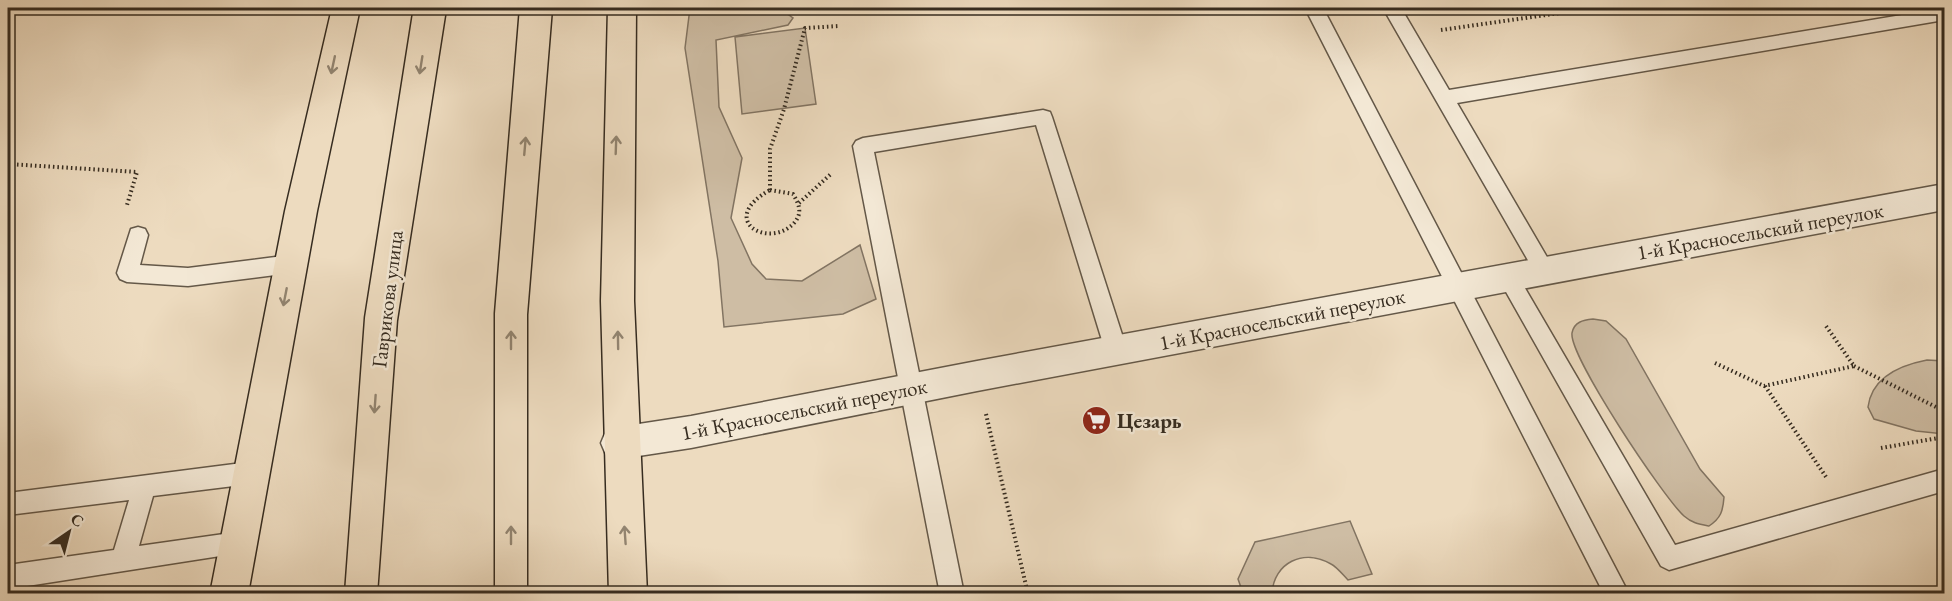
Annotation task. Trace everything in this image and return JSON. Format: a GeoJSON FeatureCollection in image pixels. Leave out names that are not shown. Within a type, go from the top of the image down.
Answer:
{"type":"FeatureCollection","features":[{"type":"Feature","properties":{"kind":"main road"},"geometry":{"type":"LineString","coordinates":[[229,594],[291,264],[346,8]]}},
{"type":"Feature","properties":{"kind":"main road","name":"Гаврикова улица"},"geometry":{"type":"LineString","coordinates":[[361,594],[381,319],[430,8]]}},
{"type":"Feature","properties":{"kind":"main road"},"geometry":{"type":"LineString","coordinates":[[511,594],[512,314],[536,8]]}},
{"type":"Feature","properties":{"kind":"main road"},"geometry":{"type":"LineString","coordinates":[[622,8],[616,153],[619,443],[628,594]]}},
{"type":"Feature","properties":{"kind":"street","name":"1-й Красносельский переулок"},"geometry":{"type":"LineString","coordinates":[[619,443],[691,432],[911,388],[1944,196]]}},
{"type":"Feature","properties":{"kind":"lane"},"geometry":{"type":"LineString","coordinates":[[1314,8],[1617,594]]}},
{"type":"Feature","properties":{"kind":"lane"},"geometry":{"type":"LineString","coordinates":[[1392,8],[1544,270]]}},
{"type":"Feature","properties":{"kind":"lane"},"geometry":{"type":"LineString","coordinates":[[1445,98],[1944,14]]}},
{"type":"Feature","properties":{"kind":"lane"},"geometry":{"type":"LineString","coordinates":[[952,594],[862,146],[1043,117],[1116,350]]}},
{"type":"Feature","properties":{"kind":"lane"},"geometry":{"type":"LineString","coordinates":[[138,235],[127,273],[188,278],[291,264]]}},
{"type":"Feature","properties":{"kind":"lane"},"geometry":{"type":"LineString","coordinates":[[1508,277],[1669,558],[1944,480]]}},
{"type":"Feature","properties":{"kind":"lane"},"geometry":{"type":"LineString","coordinates":[[8,504],[250,473]]}},
{"type":"Feature","properties":{"kind":"lane"},"geometry":{"type":"LineString","coordinates":[[123,561],[144,487]]}},
{"type":"Feature","properties":{"kind":"lane"},"geometry":{"type":"LineString","coordinates":[[8,577],[238,544]]}},
{"type":"Feature","properties":{"kind":"path"},"geometry":{"type":"LineString","coordinates":[[1408,35],[1595,8]]}},
{"type":"Feature","properties":{"kind":"path"},"geometry":{"type":"LineString","coordinates":[[770,190],[770,149],[784,109],[805,28],[839,26]]}},
{"type":"Feature","properties":{"kind":"path"},"geometry":{"type":"LineString","coordinates":[[8,164],[137,172],[127,206]]}},
{"type":"Feature","properties":{"kind":"path"},"geometry":{"type":"LineString","coordinates":[[770,190],[793,194],[799,202],[801,212],[796,222],[788,230],[776,234],[764,234],[753,229],[747,221],[746,211],[750,201],[770,190]]}},
{"type":"Feature","properties":{"kind":"path"},"geometry":{"type":"LineString","coordinates":[[1826,326],[1854,366],[1944,411]]}},
{"type":"Feature","properties":{"kind":"path"},"geometry":{"type":"LineString","coordinates":[[1715,363],[1764,386],[1846,507]]}},
{"type":"Feature","properties":{"kind":"path"},"geometry":{"type":"LineString","coordinates":[[1764,386],[1854,366]]}},
{"type":"Feature","properties":{"kind":"path"},"geometry":{"type":"LineString","coordinates":[[977,376],[1028,594]]}},
{"type":"Feature","properties":{"kind":"path"},"geometry":{"type":"LineString","coordinates":[[1881,448],[1944,437]]}},
{"type":"Feature","properties":{"kind":"shaded area"},"geometry":{"type":"Polygon","coordinates":[[[690,8],[779,8],[793,18],[788,25],[716,40],[719,107],[742,158],[731,218],[752,264],[766,279],[802,281],[860,245],[876,299],[843,314],[724,327],[718,261],[685,48],[690,8]]]}},
{"type":"Feature","properties":{"kind":"shaded area"},"geometry":{"type":"Polygon","coordinates":[[[805,28],[816,104],[742,114],[735,37],[805,28]]]}},
{"type":"Feature","properties":{"kind":"shaded area"},"geometry":{"type":"Polygon","coordinates":[[[1593,319],[1606,321],[1626,339],[1700,469],[1724,497],[1721,514],[1709,526],[1690,520],[1673,504],[1619,426],[1585,369],[1575,347],[1572,333],[1580,322],[1593,319]]]}},
{"type":"Feature","properties":{"kind":"shaded area"},"geometry":{"type":"Polygon","coordinates":[[[1927,360],[1944,361],[1944,434],[1916,431],[1874,419],[1868,407],[1875,387],[1898,369],[1927,360]]]}},
{"type":"Feature","properties":{"kind":"shaded area"},"geometry":{"type":"Polygon","coordinates":[[[1350,521],[1372,574],[1348,580],[1338,569],[1321,559],[1301,558],[1284,566],[1274,582],[1272,593],[1243,593],[1238,579],[1255,542],[1350,521]]]}},
{"type":"Feature","properties":{"kind":"place","name":"Цезарь"},"geometry":{"type":"Point","coordinates":[1096,420]}}]}
